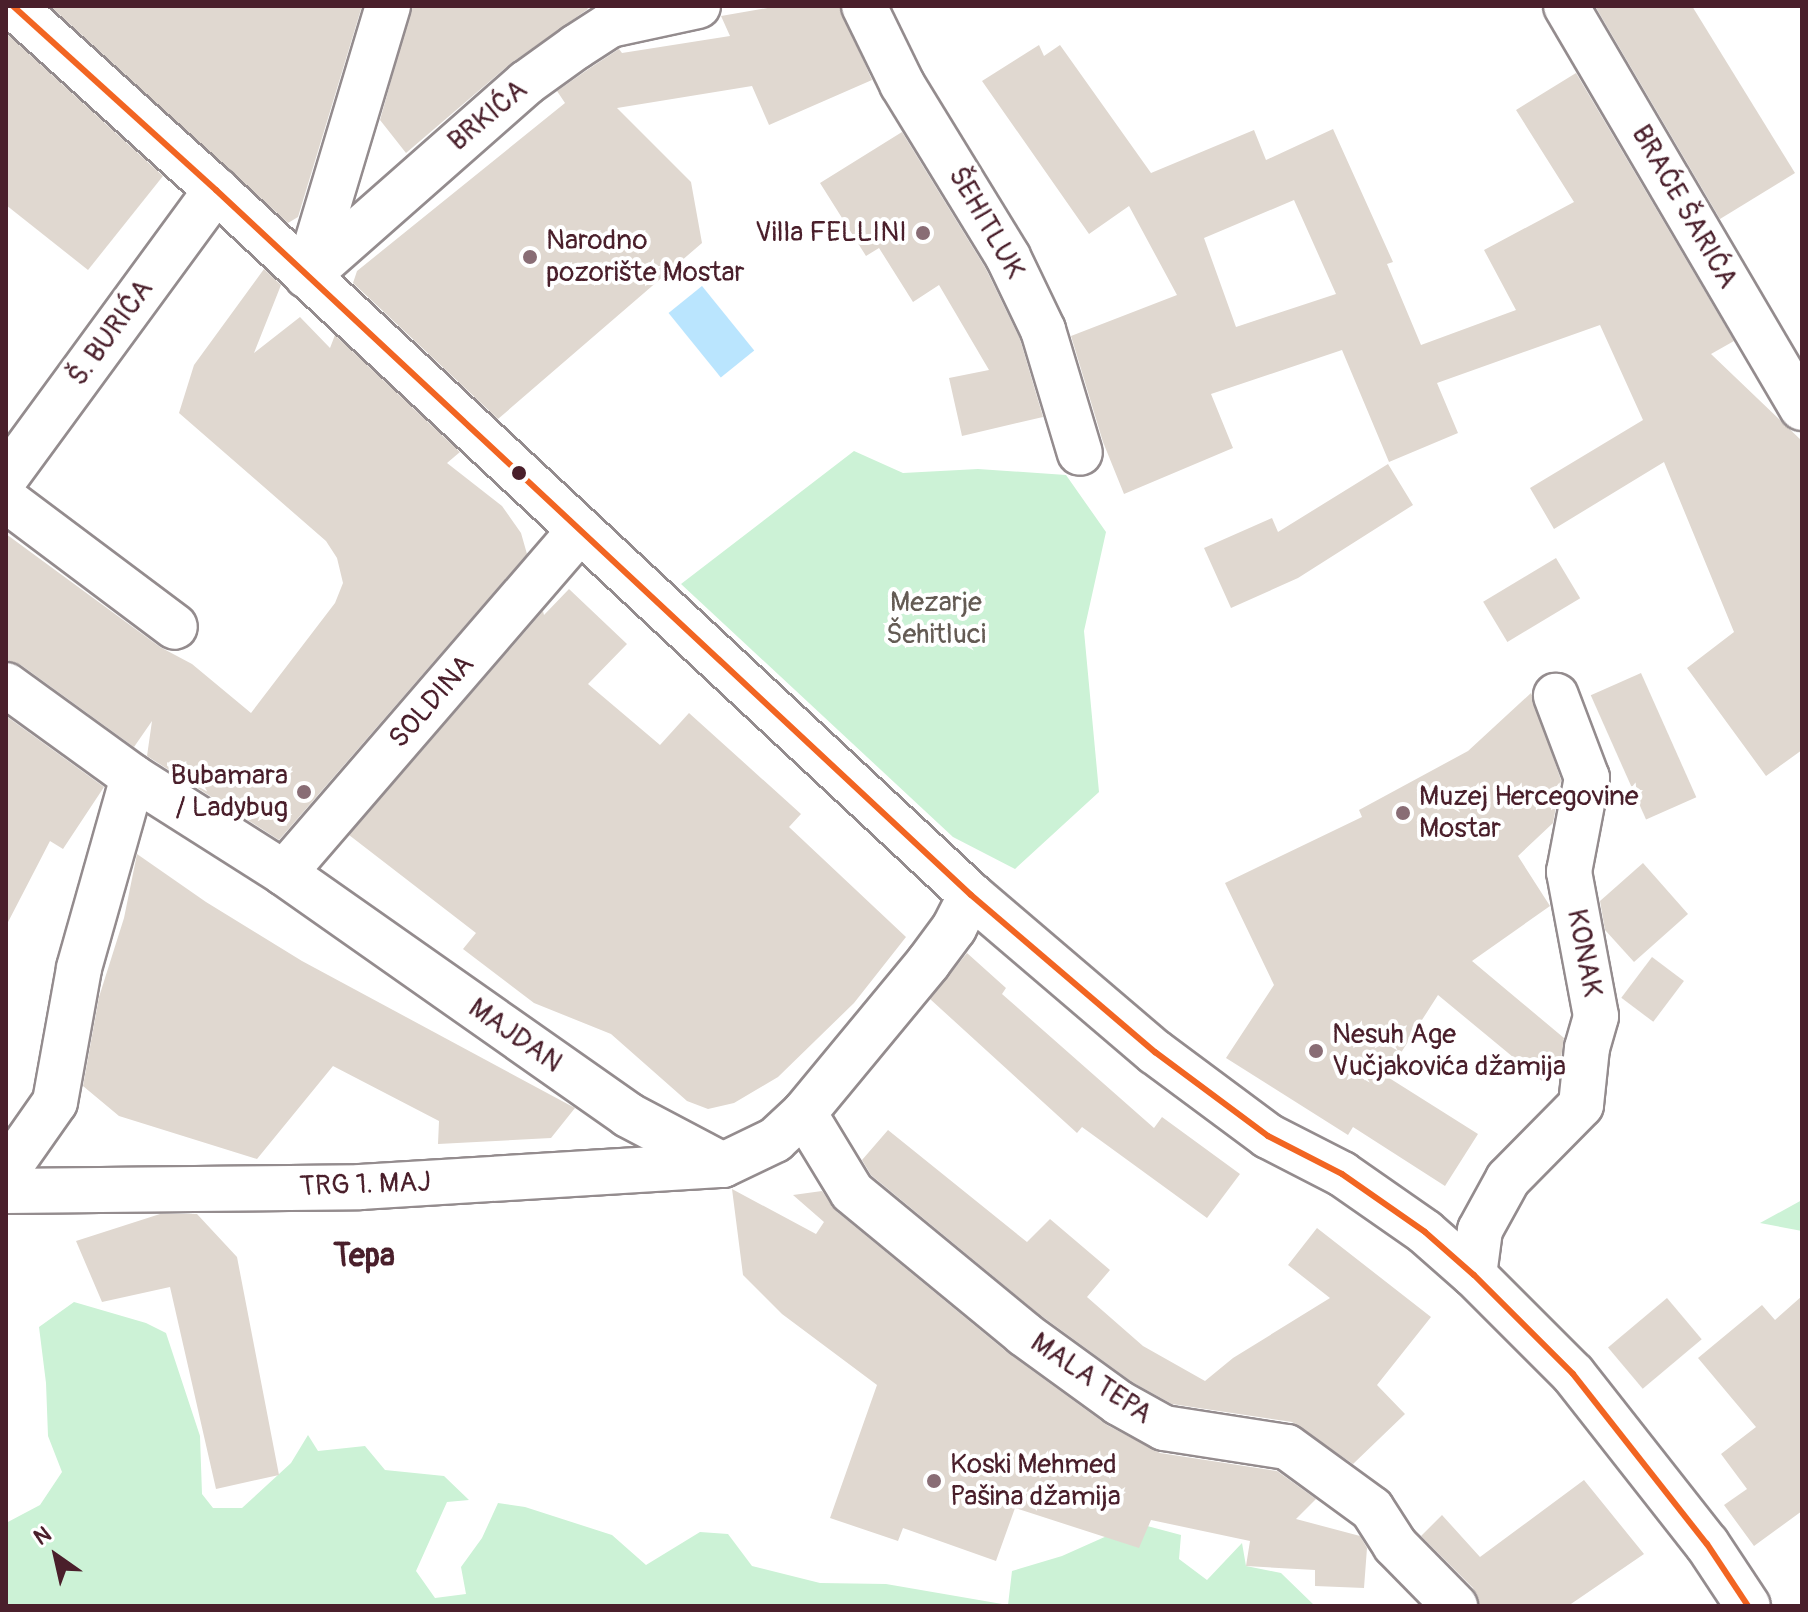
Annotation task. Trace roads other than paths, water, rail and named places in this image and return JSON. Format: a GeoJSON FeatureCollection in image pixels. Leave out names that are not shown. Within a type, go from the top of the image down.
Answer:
{"type":"FeatureCollection","features":[{"type":"Feature","properties":{"kind":"street"},"geometry":{"type":"LineString","coordinates":[[13,6],[216,190],[971,895],[1155,1052],[1268,1136],[1342,1174],[1425,1232],[1474,1275],[1573,1374],[1707,1544],[1748,1606]]}},
{"type":"Feature","properties":{"kind":"street"},"geometry":{"type":"LineString","coordinates":[[307,276],[388,6]]}},
{"type":"Feature","properties":{"kind":"street","name":"BRKIĆA"},"geometry":{"type":"LineString","coordinates":[[307,276],[526,83],[576,47],[610,25],[698,6]]}},
{"type":"Feature","properties":{"kind":"street","name":"ŠEHITLUK"},"geometry":{"type":"LineString","coordinates":[[864,6],[902,84],[1008,257],[1043,330],[1080,453]]}},
{"type":"Feature","properties":{"kind":"street","name":"BRAĆE ŠARIĆA"},"geometry":{"type":"LineString","coordinates":[[1566,6],[1802,408]]}},
{"type":"Feature","properties":{"kind":"street","name":"Š. BURIĆA"},"geometry":{"type":"LineString","coordinates":[[6,477],[216,190]]}},
{"type":"Feature","properties":{"kind":"street"},"geometry":{"type":"LineString","coordinates":[[6,500],[175,627]]}},
{"type":"Feature","properties":{"kind":"street","name":"SOLDINA"},"geometry":{"type":"LineString","coordinates":[[284,873],[580,530]]}},
{"type":"Feature","properties":{"kind":"street","name":"MAJDAN"},"geometry":{"type":"LineString","coordinates":[[6,685],[133,777],[284,873],[628,1115],[723,1165]]}},
{"type":"Feature","properties":{"kind":"street","name":"KONAK"},"geometry":{"type":"LineString","coordinates":[[1474,1275],[1480,1230],[1508,1179],[1581,1105],[1587,1048],[1596,1016],[1569,872],[1587,778],[1556,696]]}},
{"type":"Feature","properties":{"kind":"street"},"geometry":{"type":"LineString","coordinates":[[6,1172],[55,1102],[79,968],[133,777]]}},
{"type":"Feature","properties":{"kind":"street"},"geometry":{"type":"LineString","coordinates":[[723,1165],[775,1140],[804,1113],[928,963],[954,928],[971,895]]}},
{"type":"Feature","properties":{"kind":"street","name":"MALA TEPA"},"geometry":{"type":"LineString","coordinates":[[804,1113],[852,1192],[1024,1334],[1119,1403],[1164,1428],[1287,1447],[1372,1509],[1395,1545],[1455,1606]]}},
{"type":"Feature","properties":{"kind":"street","name":"TRG 1. MAJ"},"geometry":{"type":"LineString","coordinates":[[6,1191],[360,1187],[723,1165]]}},
{"type":"Feature","properties":{"kind":"water"},"geometry":{"type":"Polygon","coordinates":[[[702,286],[754,351],[721,378],[669,313],[702,286]]]}},
{"type":"Feature","properties":{"kind":"place","name":"Villa FELLINI"},"geometry":{"type":"Point","coordinates":[923,233]}},
{"type":"Feature","properties":{"kind":"place","name":"Narodno pozorište Mostar"},"geometry":{"type":"Point","coordinates":[530,257]}},
{"type":"Feature","properties":{"kind":"place","name":"Bubamara / Ladybug"},"geometry":{"type":"Point","coordinates":[304,792]}},
{"type":"Feature","properties":{"kind":"place","name":"Muzej Hercegovine Mostar"},"geometry":{"type":"Point","coordinates":[1403,813]}},
{"type":"Feature","properties":{"kind":"place","name":"Nesuh Age Vučjakovića džamija"},"geometry":{"type":"Point","coordinates":[1316,1051]}},
{"type":"Feature","properties":{"kind":"place","name":"Koski Mehmed Pašina džamija"},"geometry":{"type":"Point","coordinates":[934,1481]}},
{"type":"Feature","properties":{"kind":"district","name":"Tepa"},"geometry":{"type":"Point","coordinates":[364,1256]}},
{"type":"Feature","properties":{"kind":"park label","name":"Mezarje Šehitluci"},"geometry":{"type":"Point","coordinates":[936,619]}}]}
